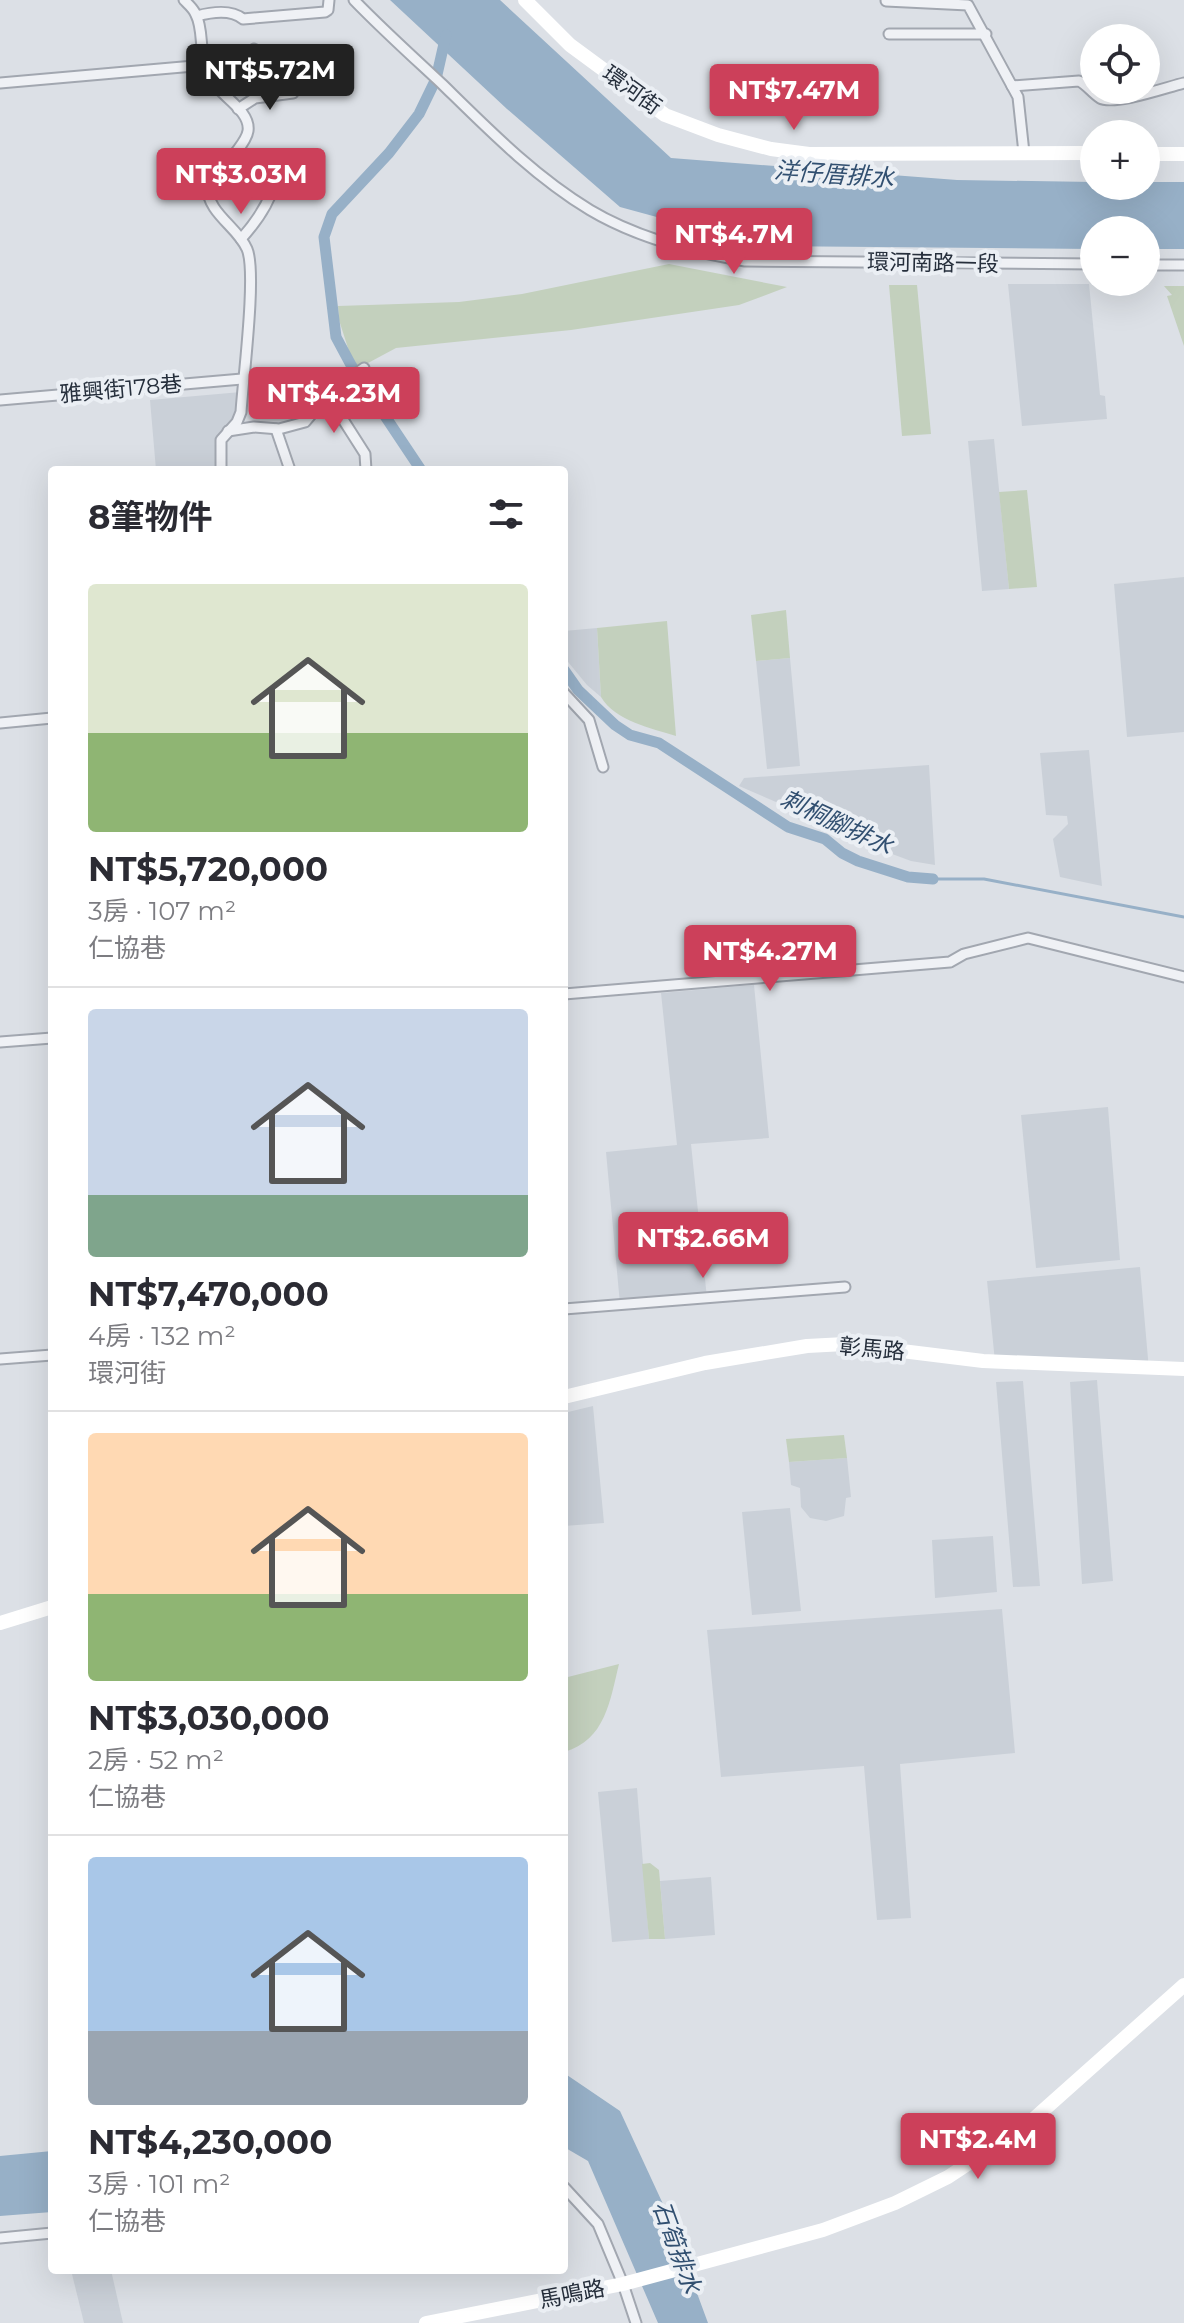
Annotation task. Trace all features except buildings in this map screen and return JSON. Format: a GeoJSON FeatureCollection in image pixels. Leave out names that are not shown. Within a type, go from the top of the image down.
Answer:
{"type":"FeatureCollection","features":[{"type":"Feature","properties":{"kind":"street"},"geometry":{"type":"LineString","coordinates":[[184,0],[197,16],[201,55],[211,80],[238,109],[247,122],[248,131],[207,186],[207,195],[248,251],[251,275],[241,412],[237,422],[221,440],[221,466]]}},
{"type":"Feature","properties":{"kind":"street"},"geometry":{"type":"LineString","coordinates":[[197,16],[212,12],[237,13],[243,19],[325,12],[329,0]]}},
{"type":"Feature","properties":{"kind":"street","name":"環河南路一段"},"geometry":{"type":"LineString","coordinates":[[354,0],[498,140],[590,210],[651,238],[701,254],[745,261],[1080,264]]}},
{"type":"Feature","properties":{"kind":"street","name":"環河街"},"geometry":{"type":"LineString","coordinates":[[525,0],[570,45],[665,115],[718,135],[771,149],[809,154],[1080,153]]}},
{"type":"Feature","properties":{"kind":"street"},"geometry":{"type":"LineString","coordinates":[[886,1],[958,2],[968,5],[1018,97],[1024,153]]}},
{"type":"Feature","properties":{"kind":"street"},"geometry":{"type":"LineString","coordinates":[[889,34],[986,34]]}},
{"type":"Feature","properties":{"kind":"street"},"geometry":{"type":"LineString","coordinates":[[0,83],[251,61],[254,49]]}},
{"type":"Feature","properties":{"kind":"street"},"geometry":{"type":"LineString","coordinates":[[1012,86],[1079,81],[1099,98],[1107,100],[1184,83]]}},
{"type":"Feature","properties":{"kind":"street"},"geometry":{"type":"LineString","coordinates":[[238,109],[255,98],[293,93]]}},
{"type":"Feature","properties":{"kind":"street"},"geometry":{"type":"LineString","coordinates":[[1160,154],[1184,154]]}},
{"type":"Feature","properties":{"kind":"street"},"geometry":{"type":"LineString","coordinates":[[241,239],[269,202],[278,166]]}},
{"type":"Feature","properties":{"kind":"street"},"geometry":{"type":"LineString","coordinates":[[1160,265],[1184,265]]}},
{"type":"Feature","properties":{"kind":"street"},"geometry":{"type":"LineString","coordinates":[[228,431],[254,427],[276,429],[305,422],[331,391],[364,368]]}},
{"type":"Feature","properties":{"kind":"street","name":"雅興街178巷"},"geometry":{"type":"LineString","coordinates":[[0,400],[242,379]]}},
{"type":"Feature","properties":{"kind":"street"},"geometry":{"type":"LineString","coordinates":[[328,396],[365,454],[366,466]]}},
{"type":"Feature","properties":{"kind":"street"},"geometry":{"type":"LineString","coordinates":[[276,429],[289,466]]}},
{"type":"Feature","properties":{"kind":"street"},"geometry":{"type":"LineString","coordinates":[[568,697],[589,720],[603,767]]}},
{"type":"Feature","properties":{"kind":"street"},"geometry":{"type":"LineString","coordinates":[[0,723],[48,718]]}},
{"type":"Feature","properties":{"kind":"street"},"geometry":{"type":"LineString","coordinates":[[568,994],[950,962],[964,954],[1028,938],[1184,977]]}},
{"type":"Feature","properties":{"kind":"street"},"geometry":{"type":"LineString","coordinates":[[0,1042],[48,1038]]}},
{"type":"Feature","properties":{"kind":"street"},"geometry":{"type":"LineString","coordinates":[[568,1309],[845,1287]]}},
{"type":"Feature","properties":{"kind":"street","name":"彰馬路"},"geometry":{"type":"LineString","coordinates":[[568,1396],[705,1363],[807,1346],[845,1344],[983,1361],[1184,1369]]}},
{"type":"Feature","properties":{"kind":"street"},"geometry":{"type":"LineString","coordinates":[[0,1359],[48,1355]]}},
{"type":"Feature","properties":{"kind":"street"},"geometry":{"type":"LineString","coordinates":[[0,1623],[48,1608]]}},
{"type":"Feature","properties":{"kind":"street","name":"馬鳴路"},"geometry":{"type":"LineString","coordinates":[[426,2323],[623,2284],[823,2230],[895,2203],[948,2177],[1028,2124],[1184,1985]]}},
{"type":"Feature","properties":{"kind":"street"},"geometry":{"type":"LineString","coordinates":[[568,2191],[598,2224],[636,2323]]}},
{"type":"Feature","properties":{"kind":"street"},"geometry":{"type":"LineString","coordinates":[[0,2238],[48,2233]]}},
{"type":"Feature","properties":{"kind":"shaded area"},"geometry":{"type":"Polygon","coordinates":[[[1008,284],[1080,284],[1080,296],[1090,296],[1100,395],[1105,396],[1107,419],[1022,426],[1008,284]]]}},
{"type":"Feature","properties":{"kind":"shaded area"},"geometry":{"type":"Polygon","coordinates":[[[241,392],[242,412],[221,448],[223,466],[156,466],[150,400],[241,392]]]}},
{"type":"Feature","properties":{"kind":"shaded area"},"geometry":{"type":"Polygon","coordinates":[[[994,439],[1009,589],[982,591],[968,441],[994,439]]]}},
{"type":"Feature","properties":{"kind":"shaded area"},"geometry":{"type":"Polygon","coordinates":[[[1184,577],[1184,732],[1127,737],[1114,584],[1184,577]]]}},
{"type":"Feature","properties":{"kind":"shaded area"},"geometry":{"type":"Polygon","coordinates":[[[597,628],[601,697],[568,662],[568,631],[597,628]]]}},
{"type":"Feature","properties":{"kind":"shaded area"},"geometry":{"type":"Polygon","coordinates":[[[790,658],[800,766],[767,769],[756,661],[790,658]]]}},
{"type":"Feature","properties":{"kind":"shaded area"},"geometry":{"type":"Polygon","coordinates":[[[1089,750],[1102,886],[1060,877],[1053,839],[1068,824],[1067,816],[1046,815],[1040,753],[1089,750]]]}},
{"type":"Feature","properties":{"kind":"shaded area"},"geometry":{"type":"Polygon","coordinates":[[[929,765],[935,865],[911,861],[795,818],[783,805],[739,786],[744,778],[929,765]]]}},
{"type":"Feature","properties":{"kind":"shaded area"},"geometry":{"type":"Polygon","coordinates":[[[754,985],[769,1138],[691,1144],[707,1298],[620,1304],[606,1152],[677,1145],[661,993],[754,985]]]}},
{"type":"Feature","properties":{"kind":"shaded area"},"geometry":{"type":"Polygon","coordinates":[[[1108,1107],[1120,1260],[1036,1268],[1021,1115],[1108,1107]]]}},
{"type":"Feature","properties":{"kind":"shaded area"},"geometry":{"type":"Polygon","coordinates":[[[1140,1267],[1149,1370],[995,1362],[987,1281],[1140,1267]]]}},
{"type":"Feature","properties":{"kind":"shaded area"},"geometry":{"type":"Polygon","coordinates":[[[1097,1380],[1113,1581],[1082,1584],[1070,1382],[1097,1380]]]}},
{"type":"Feature","properties":{"kind":"shaded area"},"geometry":{"type":"Polygon","coordinates":[[[1023,1381],[1040,1586],[1013,1587],[996,1382],[1023,1381]]]}},
{"type":"Feature","properties":{"kind":"shaded area"},"geometry":{"type":"Polygon","coordinates":[[[593,1406],[604,1523],[568,1526],[568,1412],[593,1406]]]}},
{"type":"Feature","properties":{"kind":"shaded area"},"geometry":{"type":"Polygon","coordinates":[[[847,1458],[851,1497],[846,1498],[844,1516],[826,1521],[810,1518],[801,1507],[800,1488],[791,1485],[789,1462],[847,1458]]]}},
{"type":"Feature","properties":{"kind":"shaded area"},"geometry":{"type":"Polygon","coordinates":[[[790,1508],[801,1611],[752,1615],[742,1512],[790,1508]]]}},
{"type":"Feature","properties":{"kind":"shaded area"},"geometry":{"type":"Polygon","coordinates":[[[993,1536],[997,1592],[935,1598],[932,1540],[993,1536]]]}},
{"type":"Feature","properties":{"kind":"shaded area"},"geometry":{"type":"Polygon","coordinates":[[[1002,1609],[1015,1753],[900,1764],[911,1918],[877,1920],[864,1766],[721,1777],[707,1630],[1002,1609]]]}},
{"type":"Feature","properties":{"kind":"shaded area"},"geometry":{"type":"Polygon","coordinates":[[[637,1788],[649,1939],[612,1942],[598,1792],[637,1788]]]}},
{"type":"Feature","properties":{"kind":"shaded area"},"geometry":{"type":"Polygon","coordinates":[[[711,1877],[715,1935],[665,1939],[660,1881],[711,1877]]]}},
{"type":"Feature","properties":{"kind":"shaded area"},"geometry":{"type":"Polygon","coordinates":[[[72,2274],[112,2274],[123,2323],[84,2323],[72,2274]]]}},
{"type":"Feature","properties":{"kind":"green space"},"geometry":{"type":"Polygon","coordinates":[[[669,264],[787,287],[739,305],[571,330],[396,348],[355,370],[339,320],[338,306],[459,302],[522,294],[669,264]]]}},
{"type":"Feature","properties":{"kind":"green space"},"geometry":{"type":"Polygon","coordinates":[[[889,285],[917,285],[931,434],[902,436],[889,285]]]}},
{"type":"Feature","properties":{"kind":"green space"},"geometry":{"type":"Polygon","coordinates":[[[1164,286],[1184,286],[1184,346],[1167,296],[1172,295],[1164,286]]]}},
{"type":"Feature","properties":{"kind":"green space"},"geometry":{"type":"Polygon","coordinates":[[[1027,490],[1037,587],[1009,589],[999,492],[1027,490]]]}},
{"type":"Feature","properties":{"kind":"green space"},"geometry":{"type":"Polygon","coordinates":[[[786,610],[790,658],[756,661],[751,615],[786,610]]]}},
{"type":"Feature","properties":{"kind":"green space"},"geometry":{"type":"Polygon","coordinates":[[[667,621],[676,736],[624,718],[601,697],[597,628],[667,621]]]}},
{"type":"Feature","properties":{"kind":"green space"},"geometry":{"type":"Polygon","coordinates":[[[844,1435],[847,1458],[789,1462],[786,1439],[844,1435]]]}},
{"type":"Feature","properties":{"kind":"green space"},"geometry":{"type":"Polygon","coordinates":[[[619,1664],[604,1717],[589,1738],[568,1750],[568,1677],[619,1664]]]}},
{"type":"Feature","properties":{"kind":"green space"},"geometry":{"type":"Polygon","coordinates":[[[650,1863],[659,1870],[665,1939],[649,1939],[642,1864],[650,1863]]]}},
{"type":"Feature","properties":{"kind":"water","name":"洋仔厝排水"},"geometry":{"type":"Polygon","coordinates":[[[390,0],[500,0],[671,158],[957,180],[1080,182],[1080,200],[1160,200],[1160,182],[1184,182],[1184,249],[1160,249],[1160,216],[1080,216],[1080,249],[763,246],[620,207],[507,109],[390,0]]]}},
{"type":"Feature","properties":{"kind":"water","name":"石筍排水"},"geometry":{"type":"Polygon","coordinates":[[[568,2076],[620,2111],[669,2217],[708,2323],[658,2323],[588,2161],[568,2149],[568,2076]]]}},
{"type":"Feature","properties":{"kind":"water"},"geometry":{"type":"Polygon","coordinates":[[[48,2151],[48,2212],[0,2216],[0,2156],[48,2151]]]}},
{"type":"Feature","properties":{"kind":"waterway","name":"刺桐腳排水"},"geometry":{"type":"LineString","coordinates":[[418,466],[351,365],[336,337],[324,237],[332,214],[389,153],[419,114],[436,79],[446,35]]}},
{"type":"Feature","properties":{"kind":"waterway","name":"刺桐腳排水"},"geometry":{"type":"LineString","coordinates":[[568,676],[578,690],[615,725],[630,735],[659,743],[788,827],[825,839],[858,861],[908,877],[933,879]]}},
{"type":"Feature","properties":{"kind":"waterway","name":"刺桐腳排水"},"geometry":{"type":"LineString","coordinates":[[933,879],[984,879],[1184,917]]}}]}
